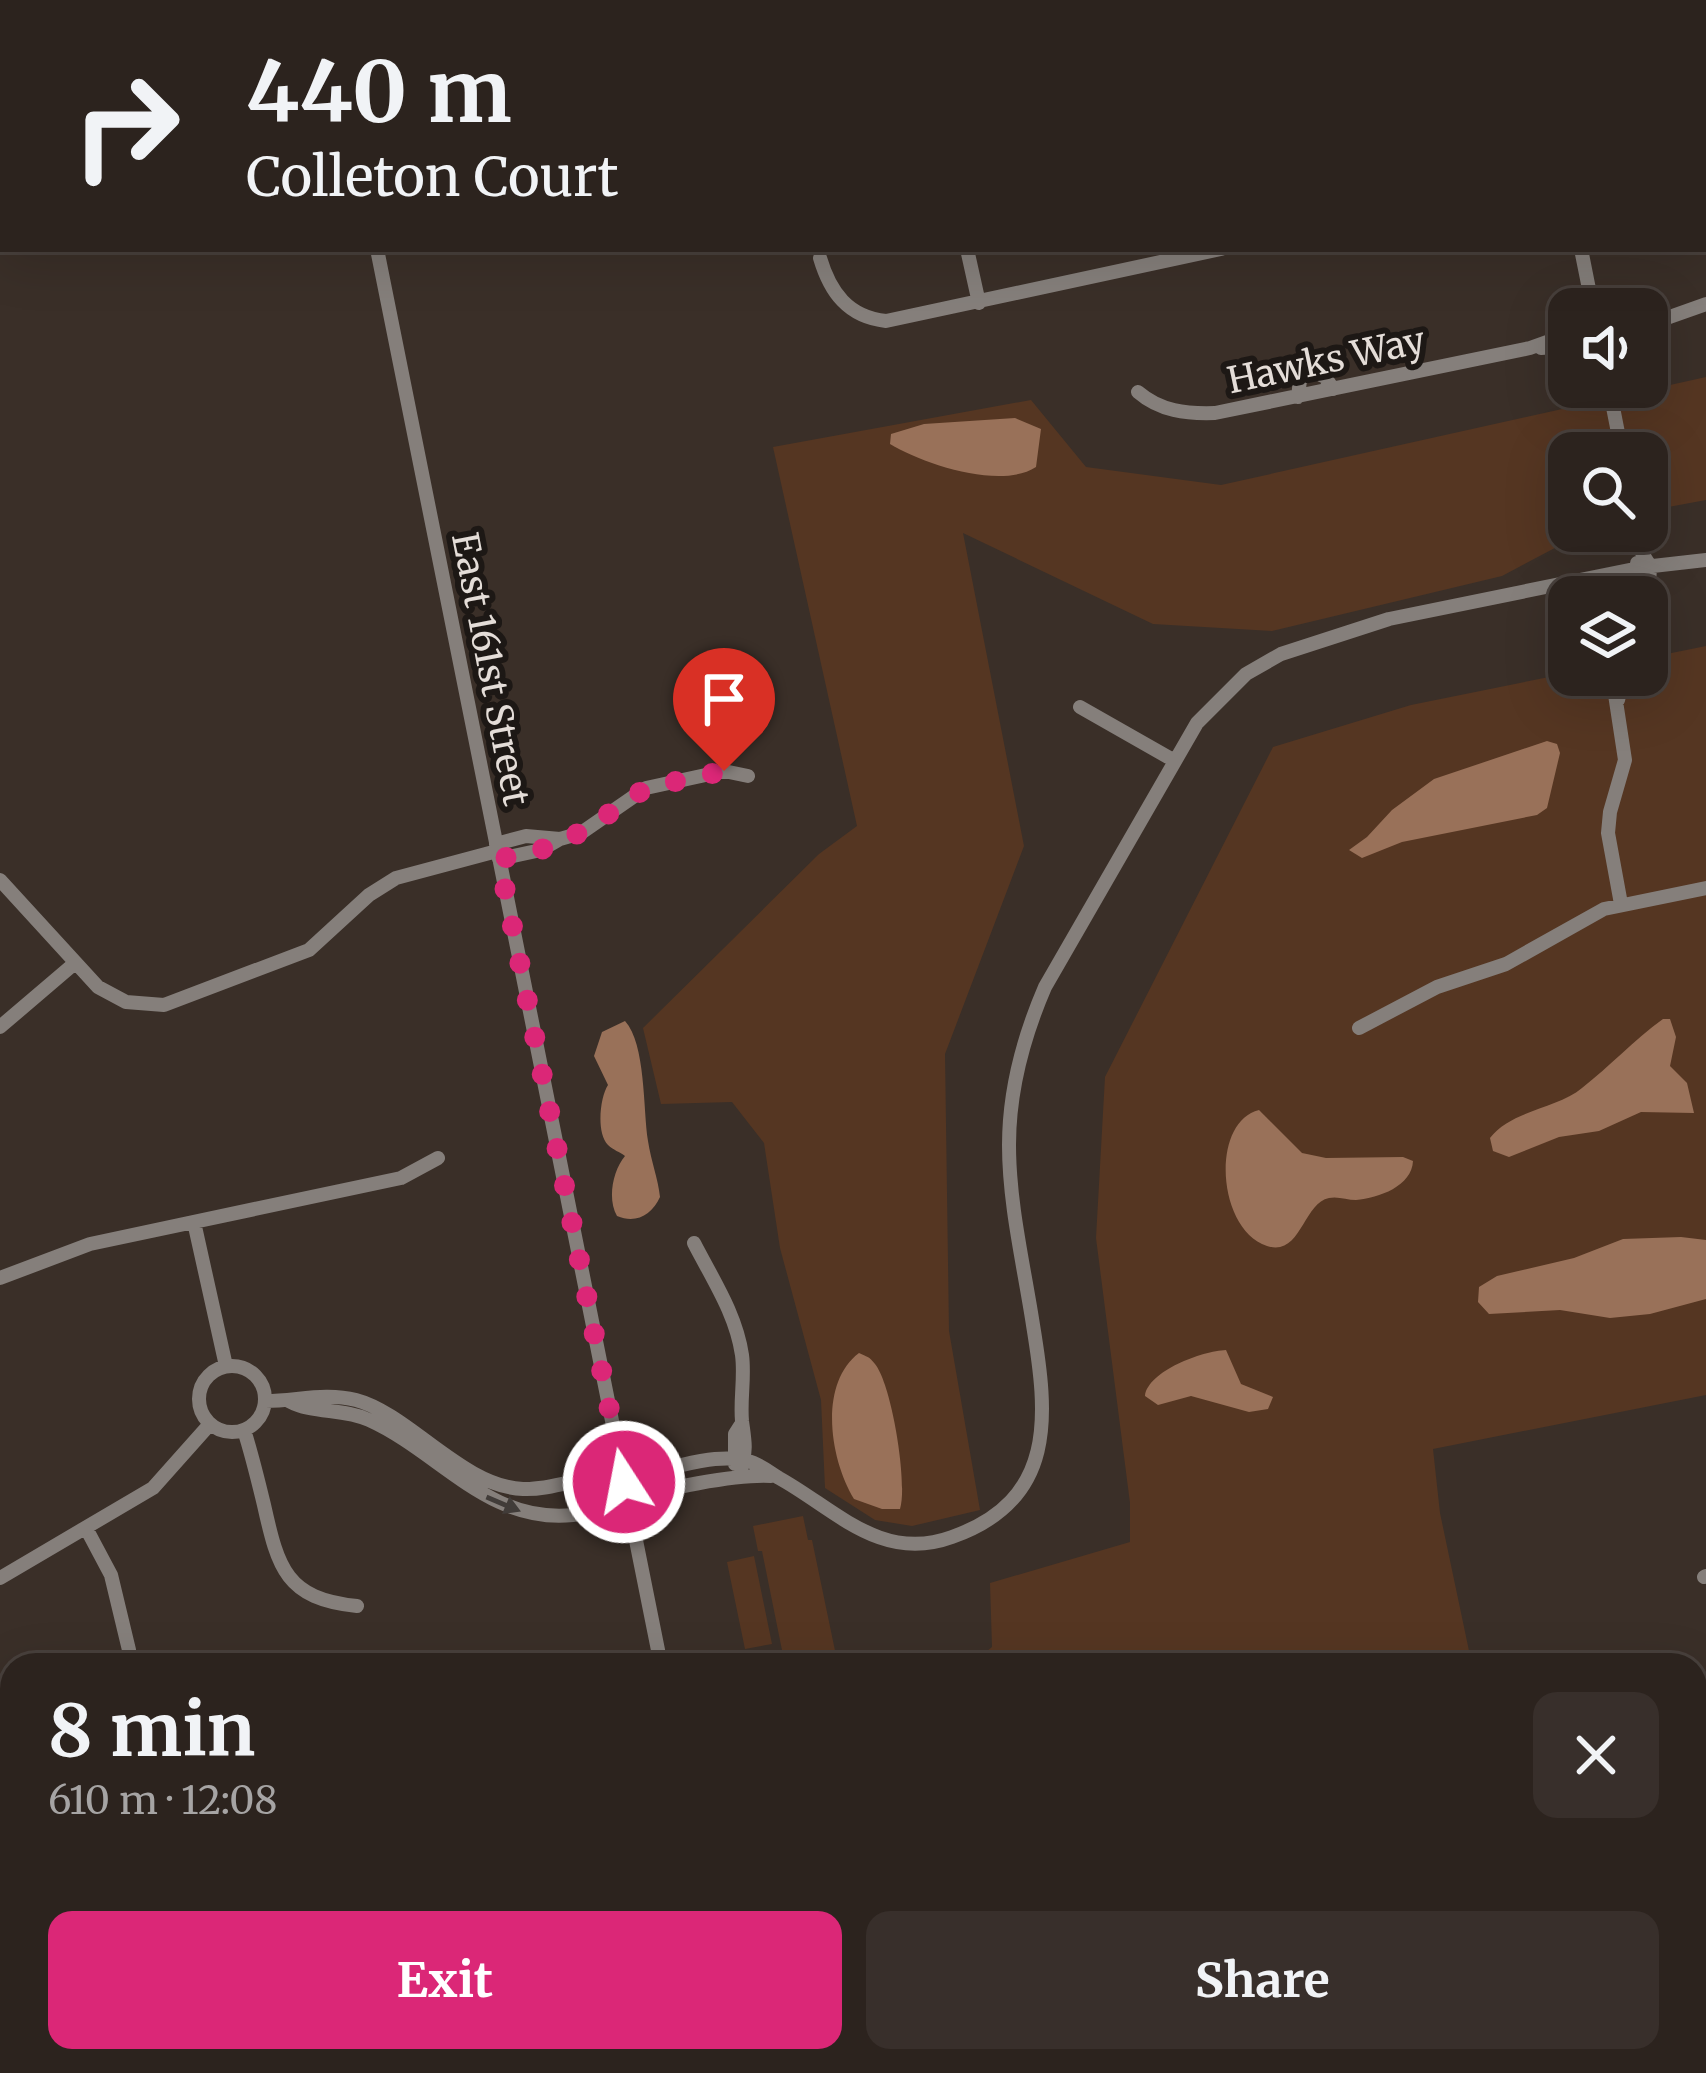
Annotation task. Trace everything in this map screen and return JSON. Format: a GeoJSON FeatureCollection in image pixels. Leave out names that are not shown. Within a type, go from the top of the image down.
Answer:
{"type":"FeatureCollection","features":[{"type":"Feature","properties":{"kind":"street","name":"East 161st Street"},"geometry":{"type":"LineString","coordinates":[[378,252],[660,1653]]}},
{"type":"Feature","properties":{"kind":"street"},"geometry":{"type":"LineString","coordinates":[[968,252],[979,303]]}},
{"type":"Feature","properties":{"kind":"street"},"geometry":{"type":"LineString","coordinates":[[820,258],[844,304],[876,320],[897,320],[1207,252]]}},
{"type":"Feature","properties":{"kind":"street"},"geometry":{"type":"LineString","coordinates":[[1581,252],[1588,288]]}},
{"type":"Feature","properties":{"kind":"street"},"geometry":{"type":"LineString","coordinates":[[1668,317],[1706,304]]}},
{"type":"Feature","properties":{"kind":"street","name":"Hawks Way"},"geometry":{"type":"LineString","coordinates":[[1138,392],[1152,404],[1198,413],[1235,410],[1548,341]]}},
{"type":"Feature","properties":{"kind":"street","name":"Hawks Way"},"geometry":{"type":"LineString","coordinates":[[1529,347],[1548,347]]}},
{"type":"Feature","properties":{"kind":"street"},"geometry":{"type":"LineString","coordinates":[[1298,397],[1300,380],[1312,371],[1325,377],[1333,389]]}},
{"type":"Feature","properties":{"kind":"street"},"geometry":{"type":"LineString","coordinates":[[1640,552],[1643,576]]}},
{"type":"Feature","properties":{"kind":"street"},"geometry":{"type":"LineString","coordinates":[[266,1401],[308,1396],[356,1400],[454,1462],[524,1489],[739,1460],[776,1477],[855,1529],[899,1542],[947,1539],[999,1513],[1034,1467],[1045,1412],[1012,1191],[1009,1145],[1014,1078],[1028,1025],[1045,987],[1197,722],[1246,674],[1281,654],[1389,619],[1642,563],[1706,560]]}},
{"type":"Feature","properties":{"kind":"street"},"geometry":{"type":"LineString","coordinates":[[1640,576],[1642,563]]}},
{"type":"Feature","properties":{"kind":"street"},"geometry":{"type":"LineString","coordinates":[[1615,696],[1625,760],[1608,833],[1621,904]]}},
{"type":"Feature","properties":{"kind":"street"},"geometry":{"type":"LineString","coordinates":[[1616,705],[1618,696]]}},
{"type":"Feature","properties":{"kind":"street"},"geometry":{"type":"LineString","coordinates":[[1080,707],[1175,761]]}},
{"type":"Feature","properties":{"kind":"street"},"geometry":{"type":"LineString","coordinates":[[0,880],[98,987],[126,1003],[147,1006],[180,1001],[309,950],[369,895],[424,867],[497,852],[541,850],[597,825],[646,788],[724,771],[748,776]]}},
{"type":"Feature","properties":{"kind":"street"},"geometry":{"type":"LineString","coordinates":[[1359,1028],[1437,988],[1506,964],[1577,921],[1621,904],[1706,888]]}},
{"type":"Feature","properties":{"kind":"street"},"geometry":{"type":"LineString","coordinates":[[0,1027],[75,962]]}},
{"type":"Feature","properties":{"kind":"street"},"geometry":{"type":"LineString","coordinates":[[0,1278],[91,1244],[401,1178],[438,1158]]}},
{"type":"Feature","properties":{"kind":"street"},"geometry":{"type":"LineString","coordinates":[[194,1222],[226,1366]]}},
{"type":"Feature","properties":{"kind":"street"},"geometry":{"type":"LineString","coordinates":[[694,1244],[727,1305],[739,1340],[744,1376],[742,1423],[735,1434],[738,1479]]}},
{"type":"Feature","properties":{"kind":"street"},"geometry":{"type":"LineString","coordinates":[[226,1366],[251,1371],[262,1384],[266,1401],[257,1422],[244,1430],[226,1432],[210,1424],[200,1409],[200,1390],[209,1375],[226,1366]]}},
{"type":"Feature","properties":{"kind":"street"},"geometry":{"type":"LineString","coordinates":[[289,1401],[347,1412],[375,1423],[493,1502],[522,1513],[577,1515],[628,1500],[738,1479],[776,1477]]}},
{"type":"Feature","properties":{"kind":"street"},"geometry":{"type":"LineString","coordinates":[[0,1578],[160,1482],[210,1424]]}},
{"type":"Feature","properties":{"kind":"street"},"geometry":{"type":"LineString","coordinates":[[244,1430],[280,1566],[307,1594],[328,1603],[357,1606]]}},
{"type":"Feature","properties":{"kind":"street"},"geometry":{"type":"LineString","coordinates":[[86,1528],[111,1575],[129,1650]]}},
{"type":"Feature","properties":{"kind":"shaded area"},"geometry":{"type":"Polygon","coordinates":[[[1706,377],[1706,500],[1668,507],[1668,432],[1548,432],[1548,552],[1502,576],[1272,631],[1153,624],[963,533],[1024,846],[945,1054],[949,1331],[980,1510],[912,1526],[875,1520],[825,1488],[821,1400],[780,1248],[764,1143],[732,1102],[661,1104],[643,1028],[819,854],[857,826],[773,447],[1031,400],[1086,467],[1221,485],[1567,408],[1668,408],[1668,385],[1706,377]]]}},
{"type":"Feature","properties":{"kind":"shaded area"},"geometry":{"type":"Polygon","coordinates":[[[1015,418],[1041,429],[1036,467],[1021,473],[962,472],[890,444],[891,434],[924,424],[1015,418]]]}},
{"type":"Feature","properties":{"kind":"shaded area"},"geometry":{"type":"Polygon","coordinates":[[[1706,646],[1706,1395],[1433,1449],[1440,1513],[1469,1653],[985,1653],[992,1647],[990,1583],[1130,1542],[1130,1503],[1096,1238],[1105,1077],[1273,747],[1411,705],[1548,677],[1548,696],[1668,696],[1668,654],[1706,646]]]}},
{"type":"Feature","properties":{"kind":"shaded area"},"geometry":{"type":"Polygon","coordinates":[[[1547,741],[1557,744],[1560,753],[1547,808],[1537,815],[1402,842],[1362,858],[1349,850],[1434,779],[1547,741]]]}},
{"type":"Feature","properties":{"kind":"shaded area"},"geometry":{"type":"Polygon","coordinates":[[[1663,1019],[1670,1019],[1676,1037],[1670,1066],[1687,1083],[1694,1113],[1641,1112],[1599,1131],[1559,1137],[1509,1157],[1493,1151],[1490,1138],[1499,1129],[1572,1095],[1663,1019]]]}},
{"type":"Feature","properties":{"kind":"shaded area"},"geometry":{"type":"Polygon","coordinates":[[[625,1021],[637,1045],[660,1197],[648,1213],[631,1219],[617,1216],[612,1201],[617,1169],[625,1156],[604,1139],[601,1106],[608,1085],[594,1056],[602,1032],[625,1021]]]}},
{"type":"Feature","properties":{"kind":"shaded area"},"geometry":{"type":"Polygon","coordinates":[[[1259,1110],[1302,1153],[1326,1158],[1403,1157],[1413,1161],[1411,1170],[1401,1184],[1374,1197],[1320,1202],[1287,1244],[1267,1246],[1250,1236],[1238,1220],[1226,1176],[1233,1134],[1243,1119],[1259,1110]]]}},
{"type":"Feature","properties":{"kind":"shaded area"},"geometry":{"type":"Polygon","coordinates":[[[1623,1239],[1706,1240],[1706,1299],[1650,1314],[1610,1318],[1560,1310],[1489,1314],[1478,1302],[1479,1287],[1497,1276],[1574,1258],[1623,1239]]]}},
{"type":"Feature","properties":{"kind":"shaded area"},"geometry":{"type":"Polygon","coordinates":[[[1226,1350],[1241,1384],[1273,1397],[1268,1409],[1249,1412],[1191,1396],[1158,1405],[1145,1396],[1166,1371],[1191,1358],[1226,1350]]]}},
{"type":"Feature","properties":{"kind":"shaded area"},"geometry":{"type":"Polygon","coordinates":[[[859,1353],[875,1364],[887,1392],[900,1458],[900,1509],[882,1509],[854,1499],[839,1464],[833,1403],[846,1367],[859,1353]]]}},
{"type":"Feature","properties":{"kind":"shaded area"},"geometry":{"type":"Polygon","coordinates":[[[803,1516],[836,1653],[783,1653],[753,1526],[803,1516]]]}},
{"type":"Feature","properties":{"kind":"shaded area"},"geometry":{"type":"Polygon","coordinates":[[[754,1556],[772,1644],[745,1649],[727,1562],[754,1556]]]}},
{"type":"Feature","properties":{"kind":"route"},"geometry":{"type":"LineString","coordinates":[[624,1482],[499,859],[541,850],[560,838],[581,833],[646,788],[724,771]]}}]}
